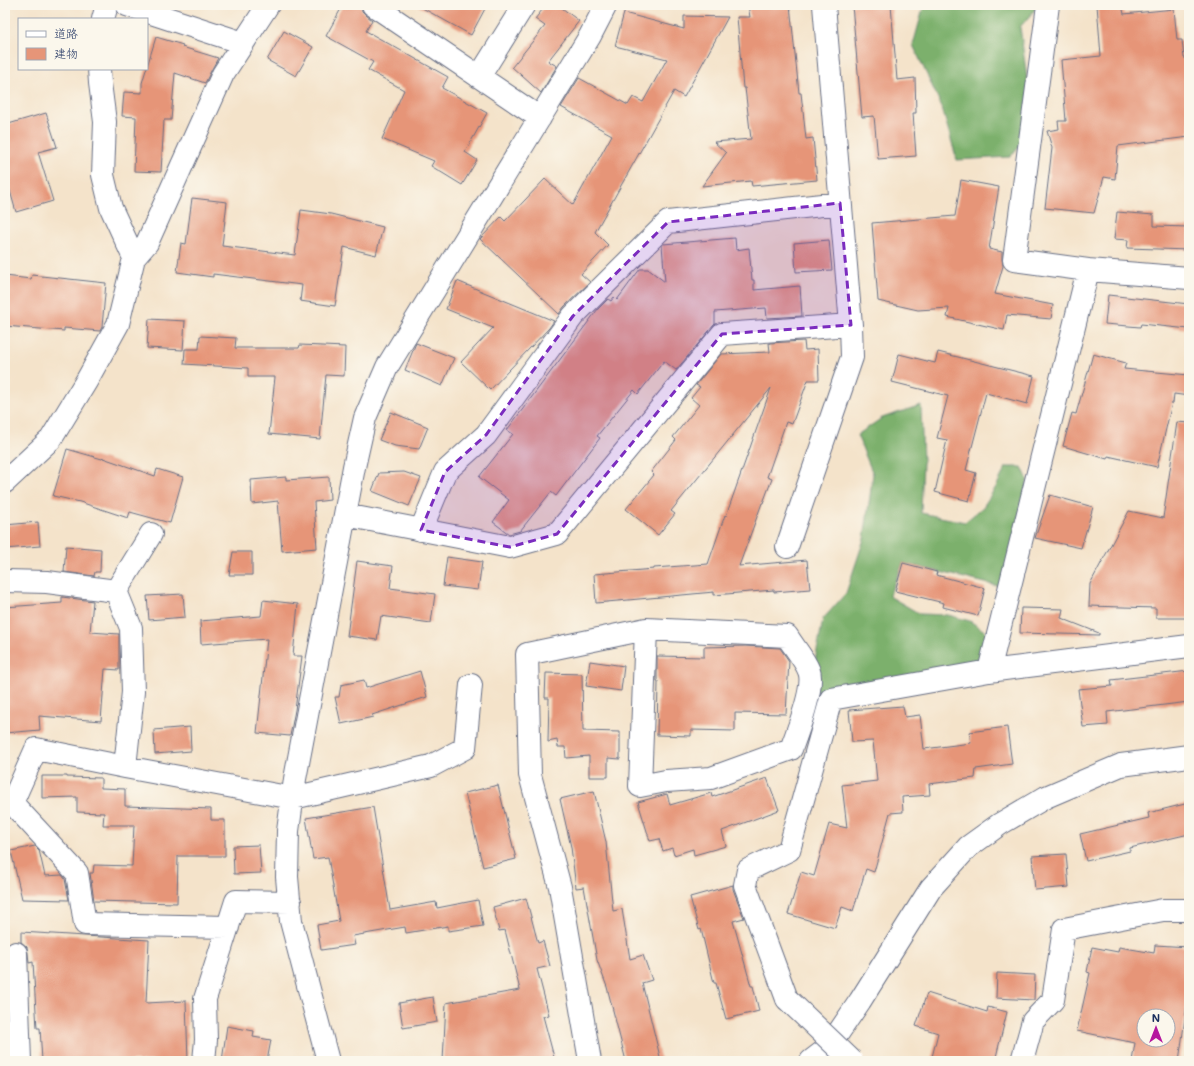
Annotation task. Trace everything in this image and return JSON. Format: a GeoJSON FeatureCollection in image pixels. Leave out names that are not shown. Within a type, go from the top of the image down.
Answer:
{"type":"FeatureCollection","features":[{"type":"Feature","properties":{"kind":"street"},"geometry":{"type":"LineString","coordinates":[[103,18],[107,5]]}},
{"type":"Feature","properties":{"kind":"street"},"geometry":{"type":"LineString","coordinates":[[127,5],[243,43]]}},
{"type":"Feature","properties":{"kind":"street"},"geometry":{"type":"LineString","coordinates":[[5,482],[51,439],[88,380],[118,324],[134,258],[147,243],[223,74],[268,5]]}},
{"type":"Feature","properties":{"kind":"street"},"geometry":{"type":"LineString","coordinates":[[373,5],[540,118]]}},
{"type":"Feature","properties":{"kind":"street"},"geometry":{"type":"LineString","coordinates":[[479,77],[524,5]]}},
{"type":"Feature","properties":{"kind":"street"},"geometry":{"type":"LineString","coordinates":[[328,1061],[291,921],[287,876],[288,831],[295,779],[365,418],[387,367],[590,36],[606,5]]}},
{"type":"Feature","properties":{"kind":"street"},"geometry":{"type":"LineString","coordinates":[[787,547],[852,357],[824,5]]}},
{"type":"Feature","properties":{"kind":"street"},"geometry":{"type":"LineString","coordinates":[[1048,5],[1014,260],[1088,270],[1189,278]]}},
{"type":"Feature","properties":{"kind":"street"},"geometry":{"type":"LineString","coordinates":[[99,70],[105,122],[103,175],[111,208],[134,258]]}},
{"type":"Feature","properties":{"kind":"street"},"geometry":{"type":"LineString","coordinates":[[420,530],[445,472],[486,435],[573,316],[668,222],[840,203]]}},
{"type":"Feature","properties":{"kind":"street"},"geometry":{"type":"LineString","coordinates":[[990,671],[1088,270]]}},
{"type":"Feature","properties":{"kind":"street"},"geometry":{"type":"LineString","coordinates":[[345,515],[510,547],[557,534],[722,334],[850,325]]}},
{"type":"Feature","properties":{"kind":"street"},"geometry":{"type":"LineString","coordinates":[[116,591],[151,534]]}},
{"type":"Feature","properties":{"kind":"street"},"geometry":{"type":"LineString","coordinates":[[5,582],[47,582],[116,591]]}},
{"type":"Feature","properties":{"kind":"street"},"geometry":{"type":"LineString","coordinates":[[116,591],[131,628],[133,692],[125,767]]}},
{"type":"Feature","properties":{"kind":"street"},"geometry":{"type":"LineString","coordinates":[[590,1061],[560,887],[530,775],[527,654],[646,629],[787,636],[810,672],[810,686],[791,749],[711,778],[666,781],[640,786],[646,629]]}},
{"type":"Feature","properties":{"kind":"street"},"geometry":{"type":"LineString","coordinates":[[852,1061],[787,999],[745,885],[748,870],[789,850],[830,699],[990,671],[1189,646]]}},
{"type":"Feature","properties":{"kind":"street"},"geometry":{"type":"LineString","coordinates":[[228,928],[85,924],[78,873],[8,803],[36,749],[293,798],[430,766],[465,748],[470,685]]}},
{"type":"Feature","properties":{"kind":"street"},"geometry":{"type":"LineString","coordinates":[[811,1061],[828,1048],[860,1001],[931,888],[968,847],[1000,824],[1046,797],[1121,765],[1189,756]]}},
{"type":"Feature","properties":{"kind":"street"},"geometry":{"type":"LineString","coordinates":[[204,1061],[206,1040],[205,999],[236,901],[290,902]]}},
{"type":"Feature","properties":{"kind":"street"},"geometry":{"type":"LineString","coordinates":[[1022,1061],[1033,1021],[1053,1000],[1064,929],[1163,910],[1189,910]]}},
{"type":"Feature","properties":{"kind":"street"},"geometry":{"type":"LineString","coordinates":[[16,953],[20,1061]]}},
{"type":"Feature","properties":{"kind":"highlighted area"},"geometry":{"type":"Polygon","coordinates":[[[840,203],[851,325],[722,334],[557,534],[510,547],[421,530],[445,472],[486,435],[573,316],[668,222],[840,203]]]}},
{"type":"Feature","properties":{"kind":"green space"},"geometry":{"type":"Polygon","coordinates":[[[924,5],[1039,5],[1020,27],[1027,78],[1031,134],[1010,157],[957,160],[941,105],[913,45],[924,5]]]}},
{"type":"Feature","properties":{"kind":"green space"},"geometry":{"type":"Polygon","coordinates":[[[921,405],[923,462],[921,513],[965,522],[983,507],[996,487],[1006,467],[1022,467],[1028,480],[1002,587],[903,563],[889,596],[920,614],[948,615],[970,621],[986,632],[994,654],[989,671],[949,678],[809,692],[823,619],[846,593],[864,539],[873,474],[857,435],[882,418],[921,405]]]}},
{"type":"Feature","properties":{"kind":"building"},"geometry":{"type":"Polygon","coordinates":[[[343,5],[361,5],[362,11],[372,20],[366,31],[448,77],[442,88],[487,113],[465,152],[477,160],[462,185],[431,166],[434,161],[382,139],[404,90],[368,70],[373,62],[326,36],[343,5]]]}},
{"type":"Feature","properties":{"kind":"building"},"geometry":{"type":"Polygon","coordinates":[[[417,5],[487,5],[471,35],[417,5]]]}},
{"type":"Feature","properties":{"kind":"building"},"geometry":{"type":"Polygon","coordinates":[[[546,5],[558,5],[579,21],[548,61],[557,66],[541,93],[512,67],[545,26],[535,19],[546,5]]]}},
{"type":"Feature","properties":{"kind":"building"},"geometry":{"type":"Polygon","coordinates":[[[748,5],[790,5],[799,93],[801,93],[806,139],[813,138],[817,180],[752,186],[751,181],[702,186],[726,153],[714,142],[751,139],[745,88],[743,88],[737,17],[750,17],[748,5]]]}},
{"type":"Feature","properties":{"kind":"building"},"geometry":{"type":"Polygon","coordinates":[[[852,5],[891,5],[897,80],[915,78],[916,113],[913,113],[916,156],[878,159],[874,116],[862,117],[852,5]]]}},
{"type":"Feature","properties":{"kind":"building"},"geometry":{"type":"Polygon","coordinates":[[[1097,5],[1122,5],[1124,14],[1174,9],[1177,40],[1182,40],[1184,58],[1188,58],[1189,137],[1118,146],[1115,179],[1104,177],[1094,213],[1045,208],[1052,148],[1047,131],[1059,129],[1058,121],[1066,121],[1061,60],[1101,56],[1097,5]]]}},
{"type":"Feature","properties":{"kind":"building"},"geometry":{"type":"Polygon","coordinates":[[[624,13],[684,29],[684,16],[728,17],[684,97],[674,91],[595,232],[608,245],[581,274],[590,282],[564,307],[559,314],[480,239],[501,217],[505,221],[545,179],[573,205],[612,135],[561,107],[579,78],[628,105],[633,97],[643,102],[667,59],[615,46],[624,13]]]}},
{"type":"Feature","properties":{"kind":"building"},"geometry":{"type":"Polygon","coordinates":[[[284,31],[313,47],[296,76],[267,60],[284,31]]]}},
{"type":"Feature","properties":{"kind":"building"},"geometry":{"type":"Polygon","coordinates":[[[156,37],[218,58],[205,83],[175,73],[171,120],[164,120],[161,172],[134,171],[136,117],[122,116],[124,92],[142,93],[142,83],[146,70],[148,70],[148,63],[156,37]]]}},
{"type":"Feature","properties":{"kind":"building"},"geometry":{"type":"Polygon","coordinates":[[[46,113],[57,147],[38,152],[53,201],[16,212],[5,173],[5,125],[46,113]]]}},
{"type":"Feature","properties":{"kind":"building"},"geometry":{"type":"Polygon","coordinates":[[[961,180],[999,187],[989,249],[1002,252],[1003,266],[995,294],[1053,305],[1051,319],[1007,315],[1004,330],[947,317],[949,308],[918,310],[878,301],[872,223],[955,216],[961,180]]]}},
{"type":"Feature","properties":{"kind":"building"},"geometry":{"type":"Polygon","coordinates":[[[192,198],[227,202],[222,246],[295,255],[301,210],[331,214],[383,227],[376,255],[344,247],[335,306],[300,301],[302,285],[213,274],[213,277],[177,272],[181,243],[186,244],[192,198]]]}},
{"type":"Feature","properties":{"kind":"building"},"geometry":{"type":"Polygon","coordinates":[[[1117,212],[1154,215],[1154,226],[1189,227],[1189,250],[1127,248],[1128,240],[1114,239],[1117,212]]]}},
{"type":"Feature","properties":{"kind":"building"},"geometry":{"type":"Polygon","coordinates":[[[735,238],[736,250],[749,248],[754,290],[800,286],[802,316],[767,318],[766,308],[715,312],[715,324],[676,370],[664,361],[638,394],[634,390],[597,436],[600,438],[556,496],[551,492],[520,531],[509,534],[493,522],[509,500],[479,477],[513,434],[507,430],[598,309],[608,299],[611,301],[614,297],[617,300],[640,269],[648,269],[665,282],[663,244],[735,238]]]}},
{"type":"Feature","properties":{"kind":"building"},"geometry":{"type":"Polygon","coordinates":[[[829,240],[832,270],[796,272],[794,243],[829,240]]]}},
{"type":"Feature","properties":{"kind":"building"},"geometry":{"type":"Polygon","coordinates":[[[32,275],[106,283],[102,327],[100,331],[64,328],[64,331],[5,326],[5,276],[31,279],[32,275]]]}},
{"type":"Feature","properties":{"kind":"building"},"geometry":{"type":"Polygon","coordinates":[[[457,281],[554,321],[490,390],[461,362],[493,328],[446,309],[457,281]]]}},
{"type":"Feature","properties":{"kind":"building"},"geometry":{"type":"Polygon","coordinates":[[[1108,295],[1189,304],[1189,329],[1141,324],[1140,327],[1105,324],[1108,295]]]}},
{"type":"Feature","properties":{"kind":"building"},"geometry":{"type":"Polygon","coordinates":[[[149,319],[185,321],[183,350],[147,348],[149,319]]]}},
{"type":"Feature","properties":{"kind":"building"},"geometry":{"type":"Polygon","coordinates":[[[200,336],[236,338],[235,348],[299,348],[300,345],[345,347],[344,376],[326,375],[320,439],[269,434],[275,377],[248,377],[248,368],[184,364],[185,349],[199,349],[200,336]]]}},
{"type":"Feature","properties":{"kind":"building"},"geometry":{"type":"Polygon","coordinates":[[[804,341],[805,350],[818,349],[819,380],[808,380],[792,424],[786,422],[767,477],[772,479],[739,566],[807,560],[810,589],[774,592],[774,590],[714,595],[714,592],[596,603],[594,574],[708,564],[771,388],[671,511],[675,514],[658,535],[626,509],[654,475],[651,472],[676,440],[673,437],[699,405],[691,398],[700,387],[696,385],[721,354],[770,352],[769,343],[804,341]]]}},
{"type":"Feature","properties":{"kind":"building"},"geometry":{"type":"Polygon","coordinates":[[[416,343],[454,358],[442,386],[405,370],[416,343]]]}},
{"type":"Feature","properties":{"kind":"building"},"geometry":{"type":"Polygon","coordinates":[[[938,352],[1034,376],[1027,404],[986,393],[966,470],[976,473],[969,501],[935,492],[947,440],[937,438],[948,396],[892,382],[899,354],[935,363],[938,352]]]}},
{"type":"Feature","properties":{"kind":"building"},"geometry":{"type":"Polygon","coordinates":[[[1093,354],[1126,363],[1124,369],[1189,375],[1189,396],[1174,394],[1157,467],[1108,456],[1107,459],[1063,446],[1072,413],[1076,414],[1093,354]]]}},
{"type":"Feature","properties":{"kind":"building"},"geometry":{"type":"Polygon","coordinates":[[[391,412],[428,427],[419,449],[395,446],[379,440],[391,412]]]}},
{"type":"Feature","properties":{"kind":"building"},"geometry":{"type":"Polygon","coordinates":[[[1177,422],[1189,423],[1189,618],[1156,618],[1156,608],[1089,606],[1090,584],[1129,511],[1163,518],[1177,422]]]}},
{"type":"Feature","properties":{"kind":"building"},"geometry":{"type":"Polygon","coordinates":[[[67,449],[102,459],[103,458],[155,476],[157,469],[183,477],[170,523],[130,512],[128,518],[80,502],[53,496],[67,449]]]}},
{"type":"Feature","properties":{"kind":"building"},"geometry":{"type":"Polygon","coordinates":[[[404,472],[421,478],[409,506],[372,491],[379,473],[404,472]]]}},
{"type":"Feature","properties":{"kind":"building"},"geometry":{"type":"Polygon","coordinates":[[[286,477],[286,480],[329,477],[330,500],[314,502],[317,548],[282,551],[278,501],[252,504],[251,480],[286,477]]]}},
{"type":"Feature","properties":{"kind":"building"},"geometry":{"type":"Polygon","coordinates":[[[1050,495],[1093,507],[1081,548],[1035,538],[1050,495]]]}},
{"type":"Feature","properties":{"kind":"building"},"geometry":{"type":"Polygon","coordinates":[[[38,522],[40,546],[5,549],[5,525],[38,522]]]}},
{"type":"Feature","properties":{"kind":"building"},"geometry":{"type":"Polygon","coordinates":[[[66,546],[101,549],[100,572],[95,572],[94,576],[64,572],[66,546]]]}},
{"type":"Feature","properties":{"kind":"building"},"geometry":{"type":"Polygon","coordinates":[[[233,552],[252,552],[252,575],[229,575],[233,552]]]}},
{"type":"Feature","properties":{"kind":"building"},"geometry":{"type":"Polygon","coordinates":[[[447,557],[482,562],[478,590],[443,586],[447,557]]]}},
{"type":"Feature","properties":{"kind":"building"},"geometry":{"type":"Polygon","coordinates":[[[357,561],[393,566],[390,588],[435,594],[431,623],[381,616],[377,640],[347,636],[357,561]]]}},
{"type":"Feature","properties":{"kind":"building"},"geometry":{"type":"Polygon","coordinates":[[[903,563],[937,572],[936,575],[985,588],[978,616],[943,607],[944,603],[895,591],[903,563]]]}},
{"type":"Feature","properties":{"kind":"building"},"geometry":{"type":"Polygon","coordinates":[[[183,594],[185,617],[149,620],[147,596],[183,594]]]}},
{"type":"Feature","properties":{"kind":"building"},"geometry":{"type":"Polygon","coordinates":[[[62,597],[93,601],[90,632],[119,634],[119,670],[105,669],[101,721],[39,716],[40,730],[5,733],[5,607],[62,603],[62,597]]]}},
{"type":"Feature","properties":{"kind":"building"},"geometry":{"type":"Polygon","coordinates":[[[263,600],[298,604],[293,656],[302,656],[290,736],[257,733],[267,639],[201,644],[200,621],[261,616],[263,600]]]}},
{"type":"Feature","properties":{"kind":"building"},"geometry":{"type":"Polygon","coordinates":[[[1021,608],[1063,609],[1061,618],[1099,633],[1099,635],[1020,633],[1021,608]]]}},
{"type":"Feature","properties":{"kind":"building"},"geometry":{"type":"Polygon","coordinates":[[[745,646],[780,648],[789,661],[786,714],[735,713],[735,731],[691,730],[691,736],[657,735],[657,656],[704,657],[704,647],[745,646]]]}},
{"type":"Feature","properties":{"kind":"building"},"geometry":{"type":"Polygon","coordinates":[[[590,661],[624,666],[621,691],[586,686],[590,661]]]}},
{"type":"Feature","properties":{"kind":"building"},"geometry":{"type":"Polygon","coordinates":[[[420,671],[427,697],[372,715],[373,717],[341,724],[335,697],[339,697],[341,685],[364,680],[366,688],[420,671]]]}},
{"type":"Feature","properties":{"kind":"building"},"geometry":{"type":"Polygon","coordinates":[[[1189,671],[1189,702],[1107,712],[1108,725],[1083,727],[1078,689],[1112,686],[1111,680],[1189,671]]]}},
{"type":"Feature","properties":{"kind":"building"},"geometry":{"type":"Polygon","coordinates":[[[546,673],[582,674],[583,731],[620,732],[620,759],[608,758],[608,777],[589,777],[589,756],[566,758],[565,747],[558,747],[557,740],[548,742],[549,698],[545,698],[546,673]]]}},
{"type":"Feature","properties":{"kind":"building"},"geometry":{"type":"Polygon","coordinates":[[[903,706],[905,717],[920,715],[924,749],[971,743],[969,732],[1007,727],[1012,764],[976,769],[975,778],[929,784],[930,795],[902,797],[903,812],[890,813],[874,872],[866,869],[853,911],[842,907],[835,928],[788,914],[801,872],[814,876],[829,824],[847,828],[842,785],[877,781],[873,741],[852,742],[849,710],[903,706]]]}},
{"type":"Feature","properties":{"kind":"building"},"geometry":{"type":"Polygon","coordinates":[[[190,727],[191,751],[155,754],[154,730],[190,727]]]}},
{"type":"Feature","properties":{"kind":"building"},"geometry":{"type":"Polygon","coordinates":[[[42,776],[101,778],[101,788],[125,789],[125,806],[211,809],[211,820],[225,820],[225,856],[178,856],[177,903],[94,901],[90,873],[93,873],[94,865],[132,866],[134,825],[103,825],[104,813],[77,812],[77,797],[42,798],[42,776]]]}},
{"type":"Feature","properties":{"kind":"building"},"geometry":{"type":"Polygon","coordinates":[[[767,778],[779,810],[722,831],[726,846],[694,855],[693,849],[674,855],[672,848],[663,851],[659,839],[650,841],[638,802],[667,794],[670,805],[711,793],[712,797],[767,778]]]}},
{"type":"Feature","properties":{"kind":"building"},"geometry":{"type":"Polygon","coordinates":[[[498,785],[516,859],[483,867],[465,793],[498,785]]]}},
{"type":"Feature","properties":{"kind":"building"},"geometry":{"type":"Polygon","coordinates":[[[594,791],[606,842],[613,911],[622,909],[630,959],[643,955],[652,980],[642,983],[661,1061],[626,1061],[607,987],[597,960],[584,887],[576,888],[571,847],[560,799],[594,791]]]}},
{"type":"Feature","properties":{"kind":"building"},"geometry":{"type":"Polygon","coordinates":[[[1189,803],[1189,834],[1130,848],[1130,851],[1086,861],[1080,834],[1149,818],[1148,813],[1189,803]]]}},
{"type":"Feature","properties":{"kind":"building"},"geometry":{"type":"Polygon","coordinates":[[[373,807],[390,910],[436,902],[437,908],[478,900],[483,926],[448,931],[448,926],[406,933],[405,927],[353,936],[355,945],[321,950],[317,925],[339,921],[328,857],[313,859],[306,818],[373,807]]]}},
{"type":"Feature","properties":{"kind":"building"},"geometry":{"type":"Polygon","coordinates":[[[259,845],[261,873],[234,874],[233,846],[259,845]]]}},
{"type":"Feature","properties":{"kind":"building"},"geometry":{"type":"Polygon","coordinates":[[[35,846],[39,850],[45,876],[62,875],[65,879],[69,900],[22,899],[11,851],[35,846]]]}},
{"type":"Feature","properties":{"kind":"building"},"geometry":{"type":"Polygon","coordinates":[[[1066,854],[1069,887],[1035,890],[1032,856],[1066,854]]]}},
{"type":"Feature","properties":{"kind":"building"},"geometry":{"type":"Polygon","coordinates":[[[733,885],[733,889],[744,918],[733,921],[759,1011],[726,1019],[716,983],[714,983],[701,929],[699,930],[690,897],[733,885]]]}},
{"type":"Feature","properties":{"kind":"building"},"geometry":{"type":"Polygon","coordinates":[[[526,898],[538,943],[543,941],[550,966],[537,969],[549,1015],[543,1016],[555,1061],[443,1061],[446,1003],[520,990],[505,930],[499,931],[493,907],[526,898]]]}},
{"type":"Feature","properties":{"kind":"building"},"geometry":{"type":"Polygon","coordinates":[[[21,932],[149,940],[146,1003],[186,1001],[188,1061],[42,1061],[40,1028],[37,1028],[33,962],[29,963],[27,947],[21,942],[21,932]]]}},
{"type":"Feature","properties":{"kind":"building"},"geometry":{"type":"Polygon","coordinates":[[[1155,945],[1189,947],[1187,1004],[1179,1061],[1132,1061],[1135,1043],[1077,1031],[1090,973],[1087,972],[1092,947],[1118,952],[1119,947],[1154,953],[1155,945]]]}},
{"type":"Feature","properties":{"kind":"building"},"geometry":{"type":"Polygon","coordinates":[[[997,973],[1035,975],[1034,1000],[996,998],[997,973]]]}},
{"type":"Feature","properties":{"kind":"building"},"geometry":{"type":"Polygon","coordinates":[[[927,993],[987,1012],[988,1007],[1007,1012],[995,1061],[931,1061],[938,1033],[916,1026],[927,993]]]}},
{"type":"Feature","properties":{"kind":"building"},"geometry":{"type":"Polygon","coordinates":[[[433,997],[437,1022],[403,1028],[399,1003],[433,997]]]}},
{"type":"Feature","properties":{"kind":"building"},"geometry":{"type":"Polygon","coordinates":[[[227,1026],[254,1031],[253,1037],[271,1040],[267,1061],[222,1061],[227,1026]]]}}]}
